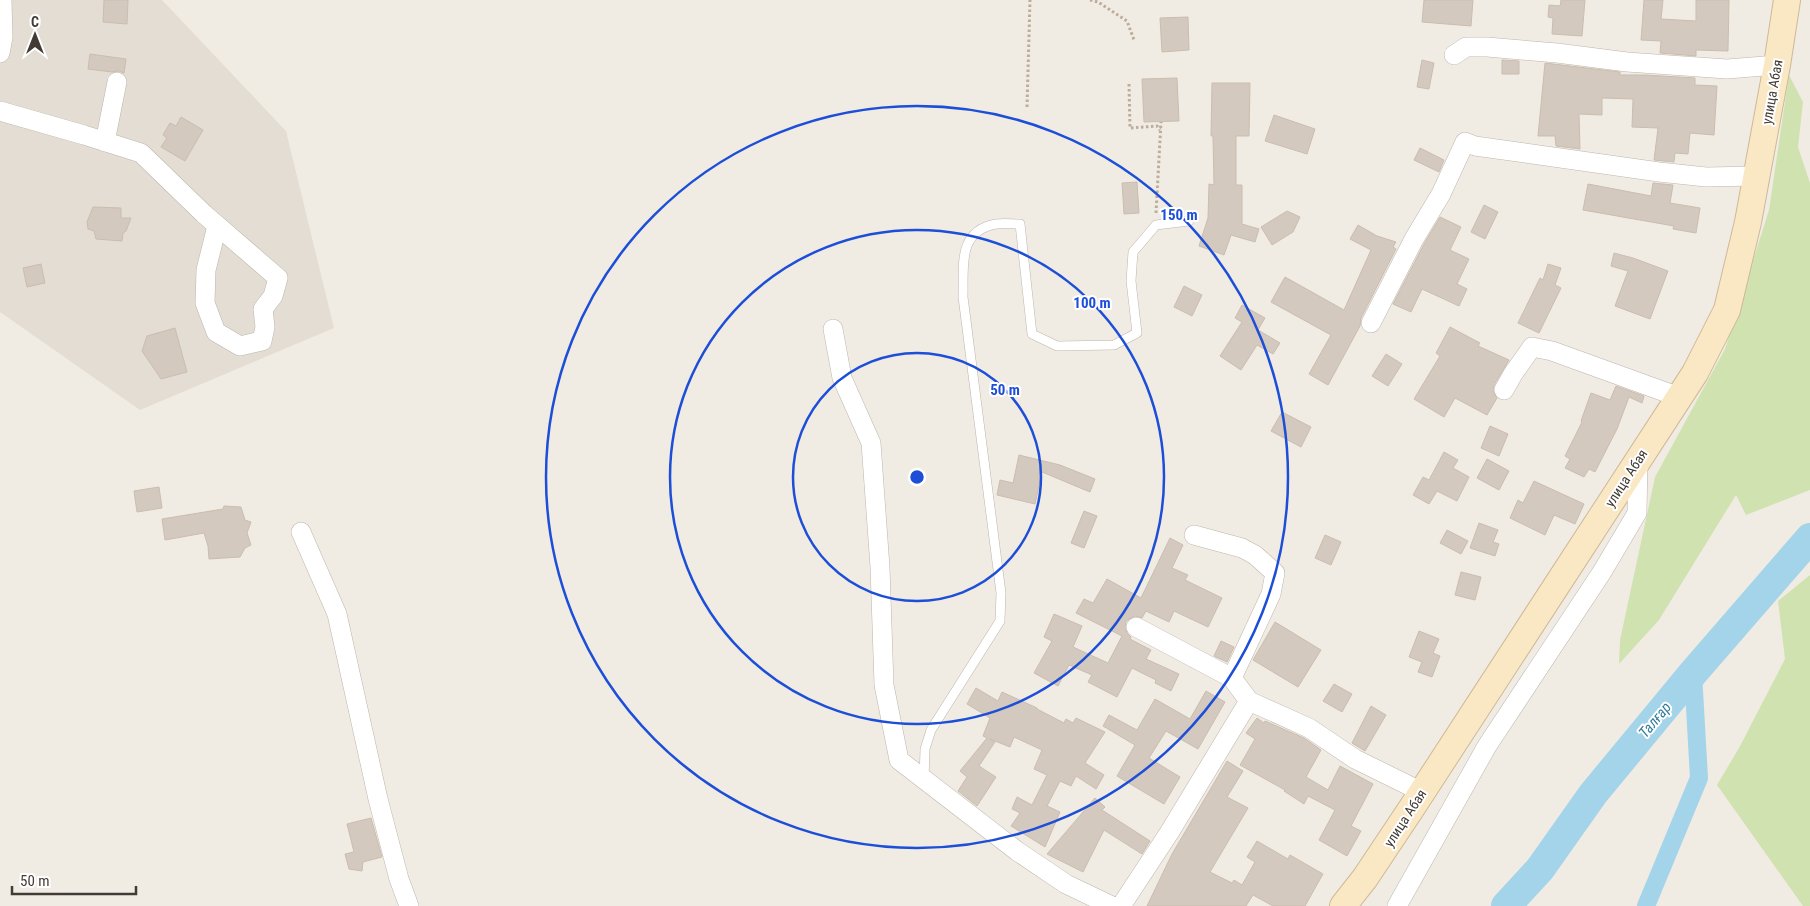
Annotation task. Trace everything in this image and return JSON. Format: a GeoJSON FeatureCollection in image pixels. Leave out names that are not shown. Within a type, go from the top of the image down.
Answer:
{"type":"FeatureCollection","features":[{"type":"Feature","properties":{"kind":"street"},"geometry":{"type":"LineString","coordinates":[[0,53],[3,37],[2,0]]}},
{"type":"Feature","properties":{"kind":"street","name":"улица Абая"},"geometry":{"type":"LineString","coordinates":[[1343,906],[1365,878],[1422,792],[1695,373],[1727,310],[1757,176],[1787,0]]}},
{"type":"Feature","properties":{"kind":"street"},"geometry":{"type":"LineString","coordinates":[[1454,55],[1466,47],[1487,47],[1627,62],[1727,69],[1777,65]]}},
{"type":"Feature","properties":{"kind":"street"},"geometry":{"type":"LineString","coordinates":[[106,142],[117,82]]}},
{"type":"Feature","properties":{"kind":"street"},"geometry":{"type":"LineString","coordinates":[[0,111],[141,153],[216,225],[278,278],[273,296],[263,309],[265,327],[262,341],[240,346],[216,332],[205,303],[206,270],[216,225]]}},
{"type":"Feature","properties":{"kind":"street"},"geometry":{"type":"LineString","coordinates":[[1371,324],[1414,239],[1441,194],[1465,142],[1475,146],[1659,172],[1706,176],[1757,176]]}},
{"type":"Feature","properties":{"kind":"street"},"geometry":{"type":"LineString","coordinates":[[833,329],[842,378],[871,443],[880,567],[884,685],[899,760],[1017,851],[1066,884],[1112,906]]}},
{"type":"Feature","properties":{"kind":"street"},"geometry":{"type":"LineString","coordinates":[[1504,390],[1512,374],[1532,347],[1552,352],[1679,396]]}},
{"type":"Feature","properties":{"kind":"street"},"geometry":{"type":"LineString","coordinates":[[1397,906],[1487,746],[1602,572],[1637,513],[1638,460]]}},
{"type":"Feature","properties":{"kind":"street"},"geometry":{"type":"LineString","coordinates":[[301,532],[337,614],[378,799],[399,879],[409,906]]}},
{"type":"Feature","properties":{"kind":"street"},"geometry":{"type":"LineString","coordinates":[[1194,535],[1242,548],[1256,555],[1275,573],[1271,594],[1232,678]]}},
{"type":"Feature","properties":{"kind":"street"},"geometry":{"type":"LineString","coordinates":[[1136,627],[1232,678],[1249,701],[1309,728],[1355,759],[1422,792]]}},
{"type":"Feature","properties":{"kind":"street"},"geometry":{"type":"LineString","coordinates":[[1121,906],[1169,833],[1249,701]]}},
{"type":"Feature","properties":{"kind":"lane"},"geometry":{"type":"LineString","coordinates":[[924,780],[925,749],[931,730],[1000,621],[1001,593],[963,296],[964,247],[975,232],[996,224],[1020,224],[1032,334],[1057,346],[1114,345],[1137,333],[1131,281],[1134,252],[1156,225],[1190,221]]}},
{"type":"Feature","properties":{"kind":"path"},"geometry":{"type":"LineString","coordinates":[[1027,107],[1030,0]]}},
{"type":"Feature","properties":{"kind":"path"},"geometry":{"type":"LineString","coordinates":[[1090,0],[1098,2],[1127,20],[1134,40]]}},
{"type":"Feature","properties":{"kind":"path"},"geometry":{"type":"LineString","coordinates":[[1130,84],[1130,128],[1156,126],[1160,130]]}},
{"type":"Feature","properties":{"kind":"path"},"geometry":{"type":"LineString","coordinates":[[1156,212],[1161,122]]}},
{"type":"Feature","properties":{"kind":"shaded area"},"geometry":{"type":"Polygon","coordinates":[[[0,0],[162,0],[286,131],[334,328],[140,410],[0,312],[0,0]]]}},
{"type":"Feature","properties":{"kind":"green space"},"geometry":{"type":"Polygon","coordinates":[[[1789,75],[1803,102],[1798,147],[1810,183],[1810,490],[1746,515],[1736,495],[1659,620],[1619,664],[1620,640],[1655,477],[1725,349],[1769,210],[1789,75]]]}},
{"type":"Feature","properties":{"kind":"green space"},"geometry":{"type":"Polygon","coordinates":[[[1810,575],[1810,906],[1803,906],[1717,785],[1739,748],[1785,659],[1778,601],[1810,575]]]}},
{"type":"Feature","properties":{"kind":"building"},"geometry":{"type":"Polygon","coordinates":[[[104,0],[128,0],[127,24],[103,22],[104,0]]]}},
{"type":"Feature","properties":{"kind":"building"},"geometry":{"type":"Polygon","coordinates":[[[1424,0],[1473,0],[1471,26],[1422,22],[1424,0]]]}},
{"type":"Feature","properties":{"kind":"building"},"geometry":{"type":"Polygon","coordinates":[[[1561,0],[1585,0],[1582,36],[1552,34],[1553,18],[1548,17],[1549,5],[1560,6],[1561,0]]]}},
{"type":"Feature","properties":{"kind":"building"},"geometry":{"type":"Polygon","coordinates":[[[1644,0],[1663,0],[1661,19],[1696,21],[1696,0],[1729,0],[1728,51],[1696,50],[1696,56],[1660,53],[1661,41],[1641,40],[1644,0]]]}},
{"type":"Feature","properties":{"kind":"building"},"geometry":{"type":"Polygon","coordinates":[[[1188,17],[1189,50],[1162,52],[1160,18],[1188,17]]]}},
{"type":"Feature","properties":{"kind":"building"},"geometry":{"type":"Polygon","coordinates":[[[90,54],[126,59],[124,73],[88,69],[90,54]]]}},
{"type":"Feature","properties":{"kind":"building"},"geometry":{"type":"Polygon","coordinates":[[[1422,60],[1434,63],[1429,89],[1417,87],[1422,60]]]}},
{"type":"Feature","properties":{"kind":"building"},"geometry":{"type":"Polygon","coordinates":[[[1502,60],[1519,61],[1519,74],[1502,74],[1502,60]]]}},
{"type":"Feature","properties":{"kind":"building"},"geometry":{"type":"Polygon","coordinates":[[[1545,63],[1620,72],[1620,75],[1695,78],[1695,85],[1717,86],[1714,135],[1690,133],[1688,154],[1675,153],[1674,162],[1654,160],[1658,128],[1632,127],[1633,99],[1602,98],[1602,115],[1579,114],[1580,149],[1556,146],[1555,136],[1538,136],[1545,63]]]}},
{"type":"Feature","properties":{"kind":"building"},"geometry":{"type":"Polygon","coordinates":[[[1177,78],[1179,121],[1144,122],[1142,79],[1177,78]]]}},
{"type":"Feature","properties":{"kind":"building"},"geometry":{"type":"Polygon","coordinates":[[[1212,83],[1250,83],[1249,136],[1236,136],[1236,185],[1242,185],[1242,224],[1259,229],[1255,242],[1231,235],[1224,255],[1199,246],[1208,218],[1209,184],[1214,185],[1213,136],[1211,136],[1212,83]]]}},
{"type":"Feature","properties":{"kind":"building"},"geometry":{"type":"Polygon","coordinates":[[[1274,115],[1315,129],[1307,154],[1265,141],[1274,115]]]}},
{"type":"Feature","properties":{"kind":"building"},"geometry":{"type":"Polygon","coordinates":[[[181,117],[203,130],[185,161],[161,147],[167,138],[163,135],[170,123],[176,126],[181,117]]]}},
{"type":"Feature","properties":{"kind":"building"},"geometry":{"type":"Polygon","coordinates":[[[1420,148],[1444,160],[1439,172],[1414,160],[1420,148]]]}},
{"type":"Feature","properties":{"kind":"building"},"geometry":{"type":"Polygon","coordinates":[[[1137,182],[1139,213],[1124,214],[1122,183],[1137,182]]]}},
{"type":"Feature","properties":{"kind":"building"},"geometry":{"type":"Polygon","coordinates":[[[1653,183],[1673,185],[1670,203],[1700,208],[1696,233],[1673,229],[1674,226],[1583,210],[1588,184],[1651,196],[1653,183]]]}},
{"type":"Feature","properties":{"kind":"building"},"geometry":{"type":"Polygon","coordinates":[[[1484,205],[1498,212],[1485,239],[1471,232],[1484,205]]]}},
{"type":"Feature","properties":{"kind":"building"},"geometry":{"type":"Polygon","coordinates":[[[93,207],[121,208],[121,218],[131,218],[126,231],[123,233],[122,241],[96,239],[94,231],[88,229],[87,222],[93,207]]]}},
{"type":"Feature","properties":{"kind":"building"},"geometry":{"type":"Polygon","coordinates":[[[1287,211],[1300,217],[1293,232],[1272,245],[1261,227],[1287,211]]]}},
{"type":"Feature","properties":{"kind":"building"},"geometry":{"type":"Polygon","coordinates":[[[1440,217],[1461,227],[1450,250],[1469,259],[1457,284],[1467,289],[1459,306],[1422,289],[1411,312],[1393,304],[1440,217]]]}},
{"type":"Feature","properties":{"kind":"building"},"geometry":{"type":"Polygon","coordinates":[[[1358,225],[1377,236],[1396,242],[1393,247],[1396,249],[1361,318],[1360,326],[1328,385],[1309,374],[1331,335],[1271,302],[1285,277],[1344,310],[1371,250],[1350,239],[1358,225]]]}},
{"type":"Feature","properties":{"kind":"building"},"geometry":{"type":"Polygon","coordinates":[[[1614,253],[1668,271],[1650,319],[1615,306],[1628,271],[1611,266],[1614,253]]]}},
{"type":"Feature","properties":{"kind":"building"},"geometry":{"type":"Polygon","coordinates":[[[41,264],[45,283],[27,287],[23,268],[41,264]]]}},
{"type":"Feature","properties":{"kind":"building"},"geometry":{"type":"Polygon","coordinates":[[[1548,264],[1561,268],[1555,285],[1561,288],[1539,333],[1518,323],[1540,278],[1543,280],[1548,264]]]}},
{"type":"Feature","properties":{"kind":"building"},"geometry":{"type":"Polygon","coordinates":[[[1184,286],[1202,295],[1192,316],[1174,307],[1184,286]]]}},
{"type":"Feature","properties":{"kind":"building"},"geometry":{"type":"Polygon","coordinates":[[[1242,305],[1265,318],[1258,330],[1280,343],[1273,354],[1257,345],[1241,370],[1220,356],[1242,322],[1235,318],[1242,305]]]}},
{"type":"Feature","properties":{"kind":"building"},"geometry":{"type":"Polygon","coordinates":[[[1450,327],[1480,343],[1478,346],[1509,360],[1494,385],[1493,391],[1497,398],[1487,415],[1455,398],[1444,417],[1414,399],[1440,356],[1436,353],[1450,327]]]}},
{"type":"Feature","properties":{"kind":"building"},"geometry":{"type":"Polygon","coordinates":[[[175,328],[187,372],[161,379],[142,351],[147,336],[175,328]]]}},
{"type":"Feature","properties":{"kind":"building"},"geometry":{"type":"Polygon","coordinates":[[[1386,354],[1402,364],[1388,386],[1372,376],[1386,354]]]}},
{"type":"Feature","properties":{"kind":"building"},"geometry":{"type":"Polygon","coordinates":[[[1616,386],[1644,396],[1642,403],[1629,397],[1617,429],[1595,472],[1589,469],[1584,477],[1565,468],[1570,459],[1565,456],[1582,422],[1591,393],[1610,400],[1616,386]]]}},
{"type":"Feature","properties":{"kind":"building"},"geometry":{"type":"Polygon","coordinates":[[[1282,412],[1311,427],[1301,447],[1271,431],[1282,412]]]}},
{"type":"Feature","properties":{"kind":"building"},"geometry":{"type":"Polygon","coordinates":[[[1490,426],[1508,434],[1499,456],[1481,448],[1490,426]]]}},
{"type":"Feature","properties":{"kind":"building"},"geometry":{"type":"Polygon","coordinates":[[[1444,452],[1458,460],[1453,468],[1469,477],[1457,501],[1437,491],[1429,504],[1413,495],[1423,477],[1429,480],[1444,452]]]}},
{"type":"Feature","properties":{"kind":"building"},"geometry":{"type":"Polygon","coordinates":[[[1019,455],[1060,465],[1095,479],[1090,492],[1042,472],[1035,504],[997,495],[1000,480],[1013,483],[1019,455]]]}},
{"type":"Feature","properties":{"kind":"building"},"geometry":{"type":"Polygon","coordinates":[[[1487,459],[1509,471],[1499,490],[1477,478],[1487,459]]]}},
{"type":"Feature","properties":{"kind":"building"},"geometry":{"type":"Polygon","coordinates":[[[1534,481],[1584,504],[1575,524],[1554,515],[1545,535],[1510,518],[1518,500],[1523,503],[1534,481]]]}},
{"type":"Feature","properties":{"kind":"building"},"geometry":{"type":"Polygon","coordinates":[[[159,487],[162,508],[137,512],[134,491],[159,487]]]}},
{"type":"Feature","properties":{"kind":"building"},"geometry":{"type":"Polygon","coordinates":[[[224,506],[241,507],[245,520],[251,522],[247,533],[251,545],[245,548],[240,557],[209,559],[204,533],[165,540],[162,519],[223,509],[224,506]]]}},
{"type":"Feature","properties":{"kind":"building"},"geometry":{"type":"Polygon","coordinates":[[[1084,511],[1097,516],[1084,548],[1071,543],[1084,511]]]}},
{"type":"Feature","properties":{"kind":"building"},"geometry":{"type":"Polygon","coordinates":[[[1479,523],[1498,530],[1493,542],[1499,544],[1495,556],[1470,548],[1479,523]]]}},
{"type":"Feature","properties":{"kind":"building"},"geometry":{"type":"Polygon","coordinates":[[[1447,530],[1468,541],[1461,554],[1440,543],[1447,530]]]}},
{"type":"Feature","properties":{"kind":"building"},"geometry":{"type":"Polygon","coordinates":[[[1325,535],[1341,542],[1331,565],[1315,558],[1325,535]]]}},
{"type":"Feature","properties":{"kind":"building"},"geometry":{"type":"Polygon","coordinates":[[[1170,538],[1183,545],[1172,568],[1188,575],[1185,580],[1222,598],[1208,627],[1174,611],[1169,622],[1146,611],[1142,618],[1135,616],[1126,621],[1125,628],[1131,637],[1130,639],[1151,650],[1146,659],[1179,674],[1171,691],[1155,683],[1156,680],[1132,668],[1117,697],[1088,682],[1092,675],[1069,665],[1058,686],[1034,673],[1052,641],[1044,637],[1054,614],[1082,626],[1073,647],[1108,663],[1122,636],[1076,613],[1084,599],[1093,603],[1107,579],[1141,598],[1170,538]]]}},
{"type":"Feature","properties":{"kind":"building"},"geometry":{"type":"Polygon","coordinates":[[[1461,572],[1481,577],[1475,600],[1455,595],[1461,572]]]}},
{"type":"Feature","properties":{"kind":"building"},"geometry":{"type":"Polygon","coordinates":[[[1275,622],[1321,650],[1298,687],[1253,660],[1275,622]]]}},
{"type":"Feature","properties":{"kind":"building"},"geometry":{"type":"Polygon","coordinates":[[[1419,631],[1439,639],[1433,653],[1440,656],[1432,677],[1418,672],[1422,662],[1409,657],[1419,631]]]}},
{"type":"Feature","properties":{"kind":"building"},"geometry":{"type":"Polygon","coordinates":[[[1221,641],[1234,647],[1227,662],[1214,656],[1221,641]]]}},
{"type":"Feature","properties":{"kind":"building"},"geometry":{"type":"Polygon","coordinates":[[[1334,684],[1352,694],[1342,712],[1323,701],[1334,684]]]}},
{"type":"Feature","properties":{"kind":"building"},"geometry":{"type":"Polygon","coordinates":[[[976,688],[998,701],[1002,692],[1064,723],[1066,719],[1073,723],[1076,718],[1105,732],[1085,763],[1104,775],[1096,789],[1076,776],[1071,786],[1060,781],[1047,806],[1060,812],[1045,847],[1011,826],[1020,813],[1012,809],[1017,797],[1032,805],[1047,775],[1034,769],[1042,750],[1014,737],[1010,747],[990,739],[995,742],[979,766],[996,777],[977,806],[958,791],[967,777],[960,771],[987,738],[983,736],[990,718],[967,704],[976,688]]]}},
{"type":"Feature","properties":{"kind":"building"},"geometry":{"type":"Polygon","coordinates":[[[1206,691],[1225,702],[1198,749],[1166,731],[1149,758],[1180,777],[1164,804],[1117,776],[1135,745],[1103,726],[1109,715],[1137,730],[1155,699],[1190,719],[1206,691]]]}},
{"type":"Feature","properties":{"kind":"building"},"geometry":{"type":"Polygon","coordinates":[[[1371,706],[1386,715],[1365,751],[1352,743],[1371,706]]]}},
{"type":"Feature","properties":{"kind":"building"},"geometry":{"type":"Polygon","coordinates":[[[1257,718],[1264,723],[1265,721],[1304,738],[1321,750],[1306,777],[1328,790],[1340,766],[1373,784],[1351,826],[1361,831],[1347,856],[1319,840],[1335,810],[1308,796],[1304,804],[1285,790],[1240,765],[1255,739],[1246,733],[1257,718]]]}},
{"type":"Feature","properties":{"kind":"building"},"geometry":{"type":"Polygon","coordinates":[[[1227,761],[1243,771],[1227,797],[1248,808],[1210,872],[1232,883],[1234,880],[1242,885],[1255,862],[1247,857],[1257,841],[1288,859],[1290,855],[1323,874],[1305,906],[1273,906],[1253,895],[1246,906],[1147,906],[1172,854],[1227,761]]]}},
{"type":"Feature","properties":{"kind":"building"},"geometry":{"type":"Polygon","coordinates":[[[1095,798],[1105,807],[1102,810],[1150,841],[1142,854],[1104,830],[1083,872],[1047,854],[1095,798]]]}},
{"type":"Feature","properties":{"kind":"building"},"geometry":{"type":"Polygon","coordinates":[[[371,818],[382,857],[363,862],[362,871],[349,869],[345,854],[354,852],[347,824],[371,818]]]}},
{"type":"Feature","properties":{"kind":"waterway","name":"Талғар"},"geometry":{"type":"LineString","coordinates":[[1506,906],[1540,869],[1593,794],[1693,673],[1810,538]]}},
{"type":"Feature","properties":{"kind":"waterway"},"geometry":{"type":"LineString","coordinates":[[1646,906],[1699,778],[1693,673]]}}]}
